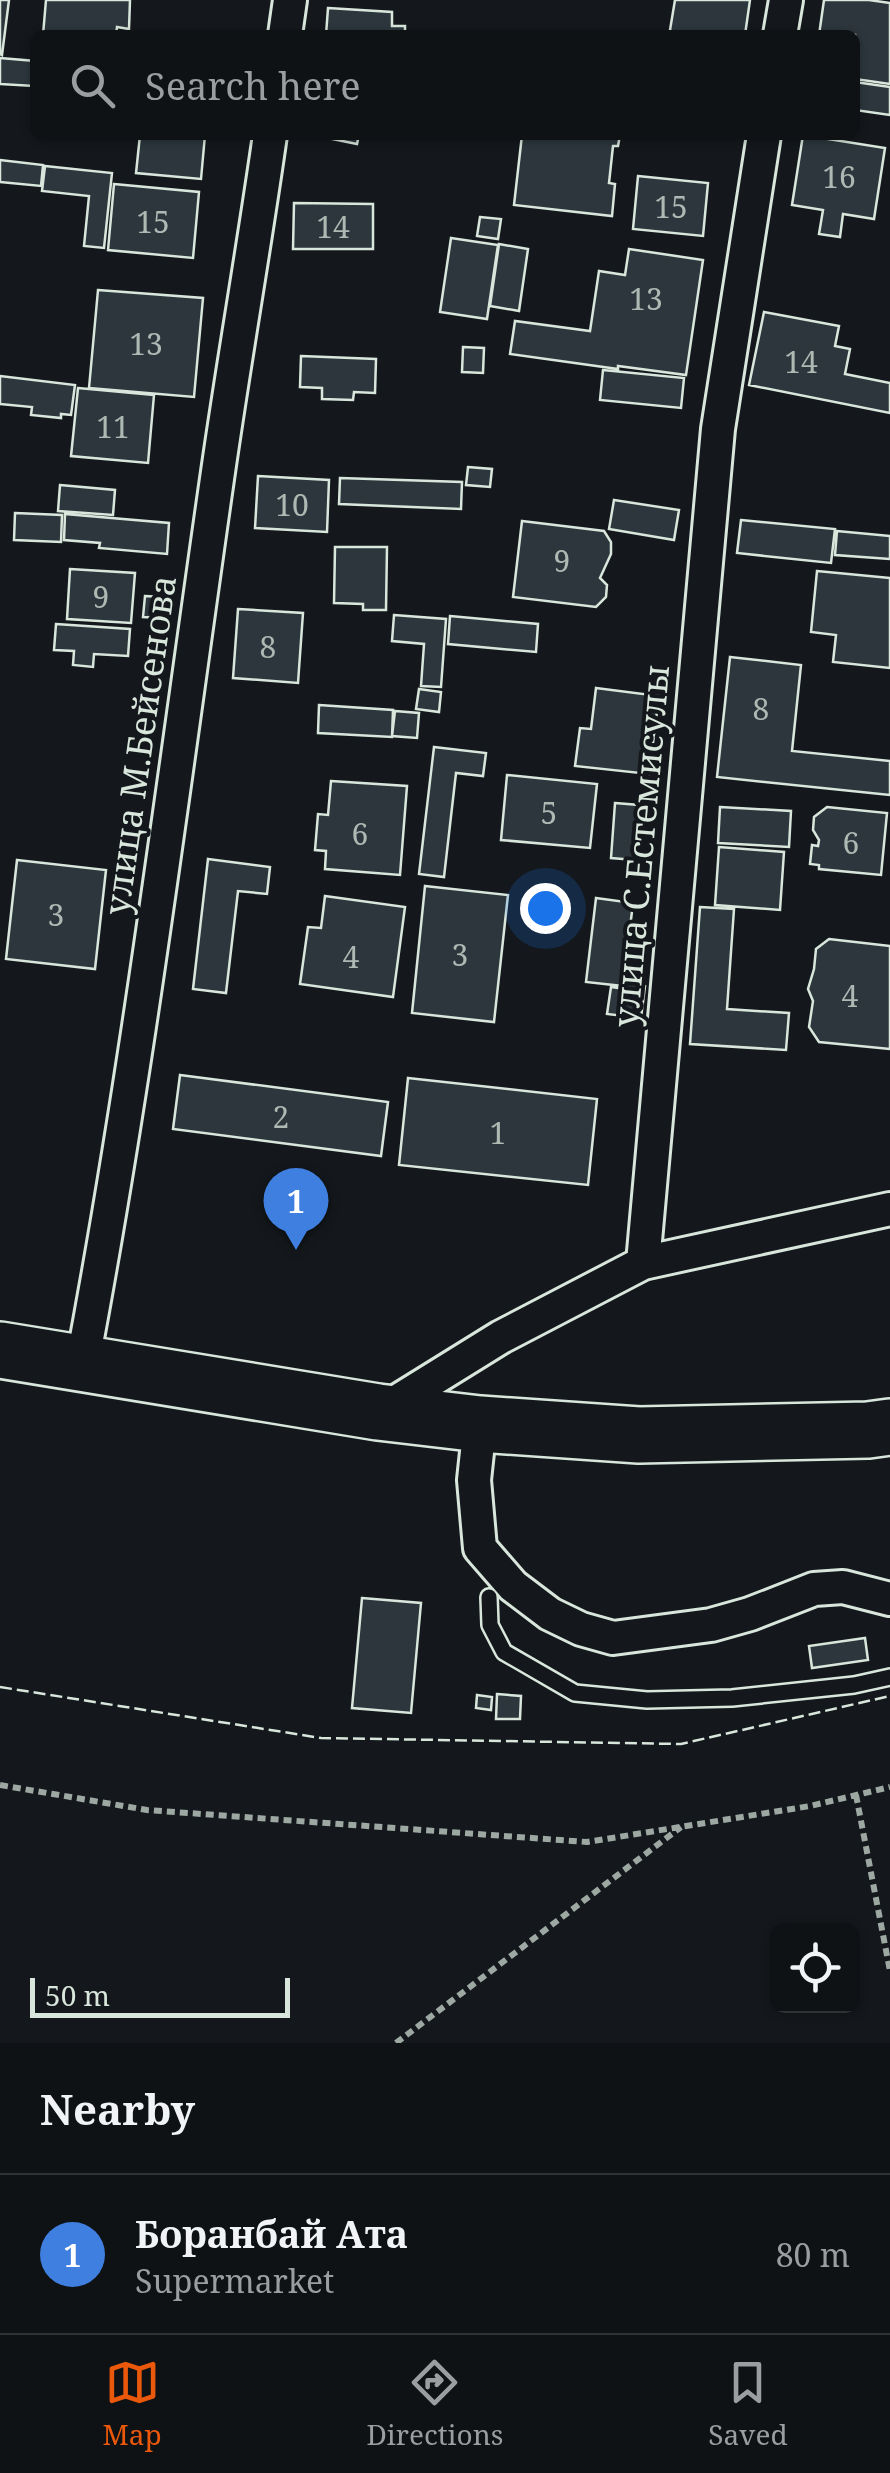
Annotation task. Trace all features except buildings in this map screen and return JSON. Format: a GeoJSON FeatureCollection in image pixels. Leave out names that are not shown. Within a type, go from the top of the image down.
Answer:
{"type":"FeatureCollection","features":[{"type":"Feature","properties":{"kind":"highway"},"geometry":{"type":"LineString","coordinates":[[0,1350],[378,1412],[480,1424],[639,1435],[890,1427]]}},
{"type":"Feature","properties":{"kind":"street"},"geometry":{"type":"LineString","coordinates":[[285,30],[290,0]]}},
{"type":"Feature","properties":{"kind":"street"},"geometry":{"type":"LineString","coordinates":[[781,30],[786,0]]}},
{"type":"Feature","properties":{"kind":"street","name":"улица М.Бейсенова"},"geometry":{"type":"LineString","coordinates":[[82,1365],[114,1192],[269,140]]}},
{"type":"Feature","properties":{"kind":"street","name":"улица С.Естемисулы"},"geometry":{"type":"LineString","coordinates":[[643,1263],[718,429],[763,140]]}},
{"type":"Feature","properties":{"kind":"street"},"geometry":{"type":"LineString","coordinates":[[378,1412],[501,1336],[643,1263],[890,1209]]}},
{"type":"Feature","properties":{"kind":"street"},"geometry":{"type":"LineString","coordinates":[[480,1424],[474,1480],[480,1548],[495,1584],[513,1586],[550,1614],[581,1629],[613,1638],[711,1625],[814,1589],[843,1587],[890,1599]]}},
{"type":"Feature","properties":{"kind":"lane"},"geometry":{"type":"LineString","coordinates":[[495,1584],[490,1625],[504,1652],[575,1692],[647,1700],[732,1698],[890,1676]]}},
{"type":"Feature","properties":{"kind":"path"},"geometry":{"type":"LineString","coordinates":[[0,1785],[147,1810],[587,1842],[810,1806],[890,1787]]}},
{"type":"Feature","properties":{"kind":"path"},"geometry":{"type":"LineString","coordinates":[[856,1795],[890,1972]]}},
{"type":"Feature","properties":{"kind":"path"},"geometry":{"type":"LineString","coordinates":[[396,2043],[682,1826]]}},
{"type":"Feature","properties":{"kind":"fence"},"geometry":{"type":"LineString","coordinates":[[0,1687],[321,1738],[681,1744],[890,1696]]}},
{"type":"Feature","properties":{"kind":"place","name":"Боранбай Ата"},"geometry":{"type":"Point","coordinates":[296,1250]}}]}
